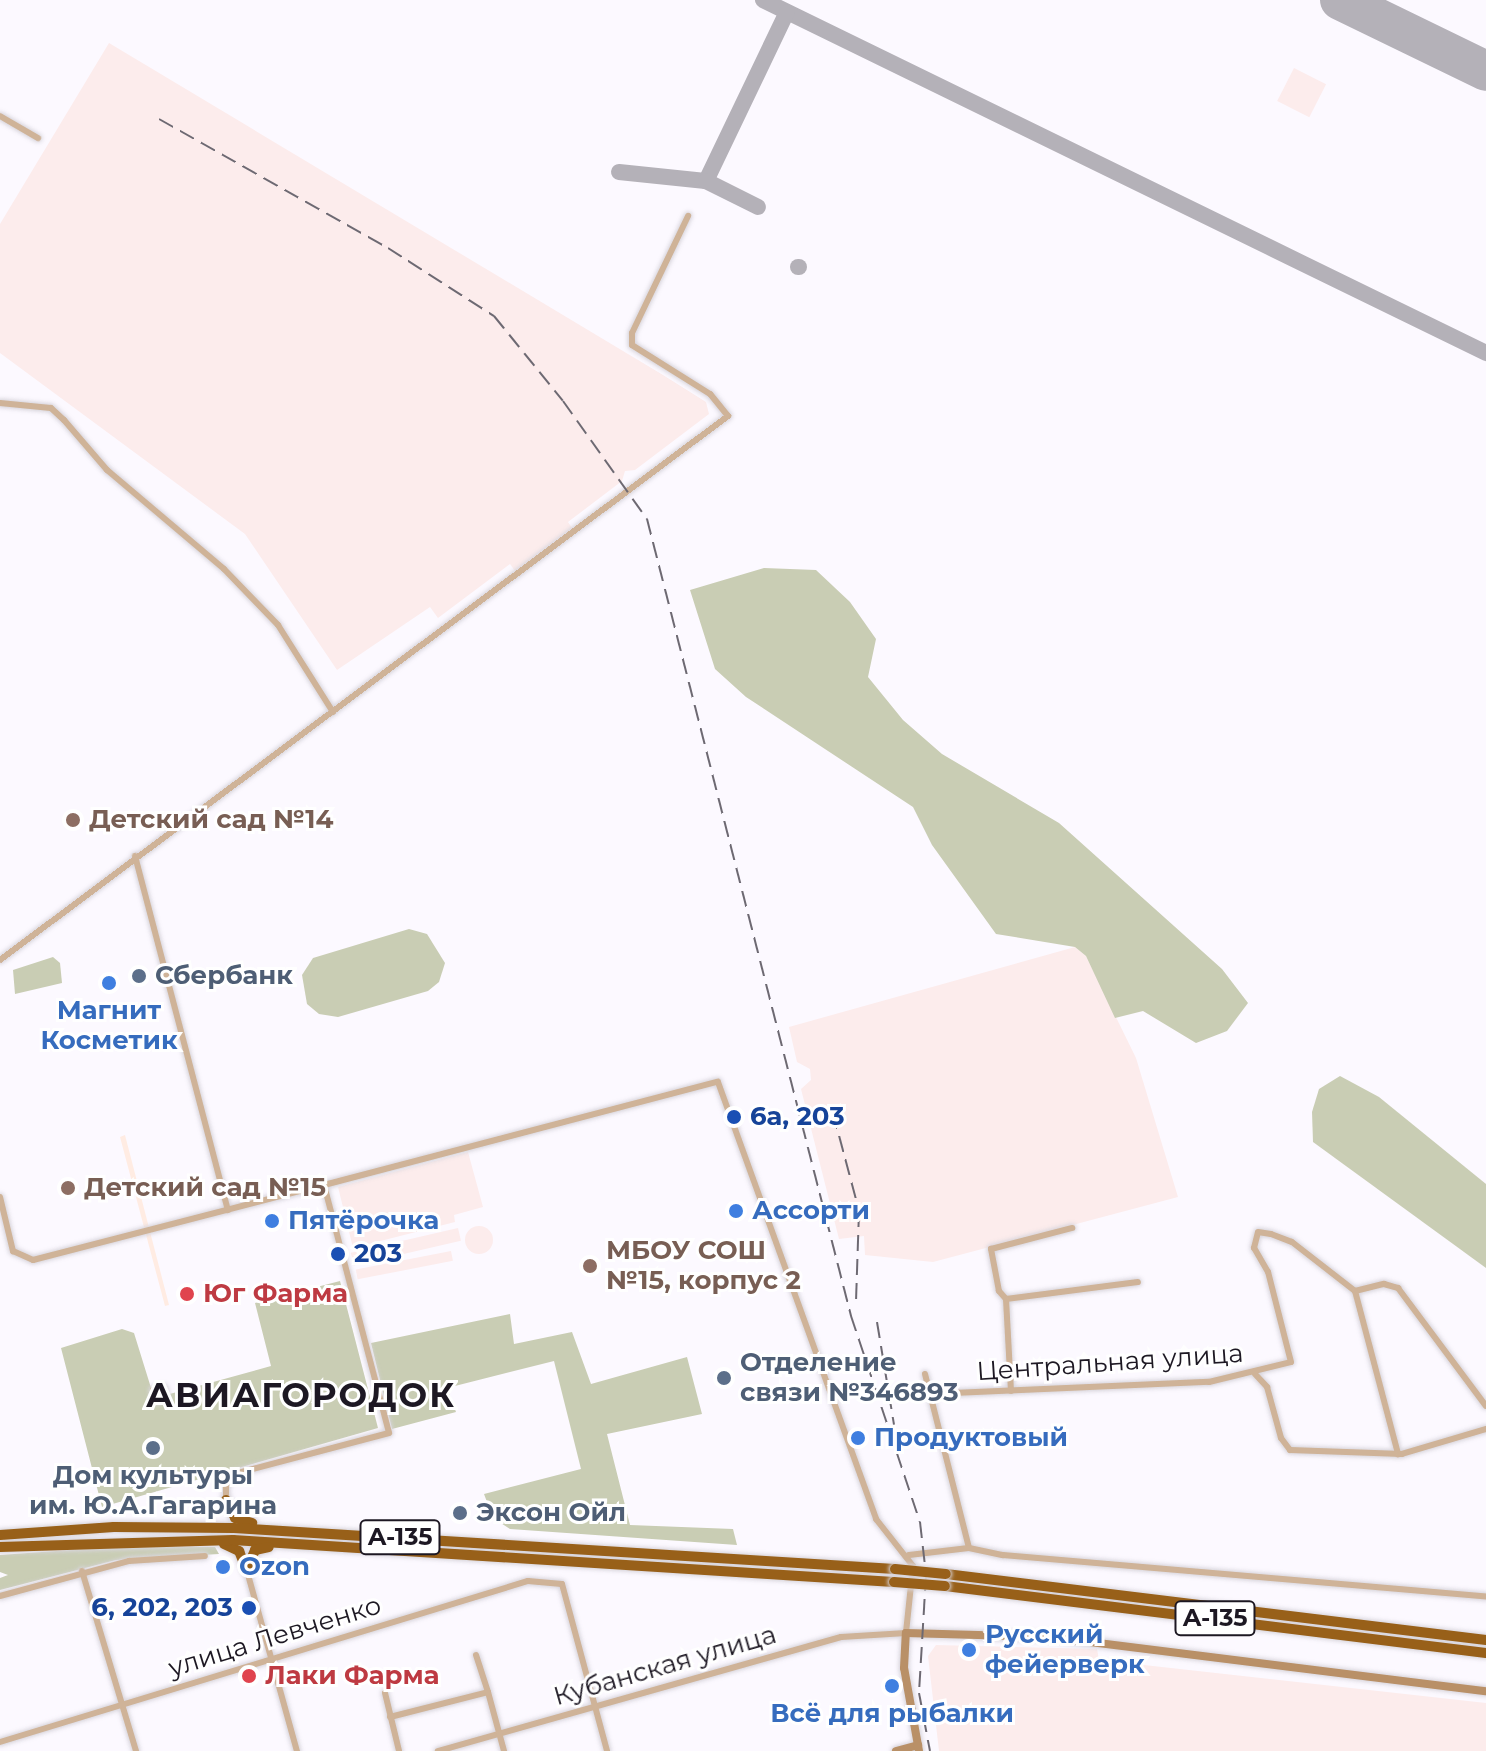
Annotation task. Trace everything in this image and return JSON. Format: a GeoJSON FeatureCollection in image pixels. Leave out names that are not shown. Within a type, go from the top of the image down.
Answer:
{"type":"FeatureCollection","features":[{"type":"Feature","properties":{"kind":"highway"},"geometry":{"type":"LineString","coordinates":[[170,1525],[220,1521],[226,1500]]}},
{"type":"Feature","properties":{"kind":"highway"},"geometry":{"type":"LineString","coordinates":[[226,1500],[239,1521],[287,1531]]}},
{"type":"Feature","properties":{"kind":"highway","name":"А-135"},"geometry":{"type":"LineString","coordinates":[[0,1535],[56,1529],[170,1525],[375,1535],[895,1569],[1486,1640]]}},
{"type":"Feature","properties":{"kind":"highway"},"geometry":{"type":"LineString","coordinates":[[56,1529],[44,1534],[46,1541],[57,1542]]}},
{"type":"Feature","properties":{"kind":"highway"},"geometry":{"type":"LineString","coordinates":[[372,1548],[378,1544],[375,1535]]}},
{"type":"Feature","properties":{"kind":"highway"},"geometry":{"type":"LineString","coordinates":[[184,1540],[231,1545],[247,1571]]}},
{"type":"Feature","properties":{"kind":"highway","name":"А-135"},"geometry":{"type":"LineString","coordinates":[[0,1547],[57,1542],[184,1540],[299,1544],[894,1582],[1486,1653]]}},
{"type":"Feature","properties":{"kind":"highway"},"geometry":{"type":"LineString","coordinates":[[247,1571],[255,1550],[299,1544]]}},
{"type":"Feature","properties":{"kind":"street"},"geometry":{"type":"LineString","coordinates":[[0,116],[38,138]]}},
{"type":"Feature","properties":{"kind":"street"},"geometry":{"type":"LineString","coordinates":[[0,960],[135,856],[728,416],[710,394],[632,345],[632,333],[688,216]]}},
{"type":"Feature","properties":{"kind":"street"},"geometry":{"type":"LineString","coordinates":[[0,403],[51,408],[107,470],[263,609],[333,712]]}},
{"type":"Feature","properties":{"kind":"street"},"geometry":{"type":"LineString","coordinates":[[135,856],[228,1210]]}},
{"type":"Feature","properties":{"kind":"street"},"geometry":{"type":"LineString","coordinates":[[0,1197],[13,1251],[33,1260],[718,1082],[876,1519],[909,1555],[913,1566],[904,1668],[918,1748],[896,1751]]}},
{"type":"Feature","properties":{"kind":"street"},"geometry":{"type":"LineString","coordinates":[[226,1500],[226,1485],[234,1474],[389,1433],[324,1185]]}},
{"type":"Feature","properties":{"kind":"street"},"geometry":{"type":"LineString","coordinates":[[1011,1391],[1006,1299],[999,1291],[991,1249],[1072,1228]]}},
{"type":"Feature","properties":{"kind":"street","name":"Центральная улица"},"geometry":{"type":"LineString","coordinates":[[930,1394],[1209,1382],[1255,1374],[1291,1362],[1268,1272],[1254,1248],[1258,1232],[1292,1242],[1355,1291]]}},
{"type":"Feature","properties":{"kind":"street"},"geometry":{"type":"LineString","coordinates":[[1006,1299],[1138,1282]]}},
{"type":"Feature","properties":{"kind":"street"},"geometry":{"type":"LineString","coordinates":[[1398,1454],[1355,1291],[1384,1284],[1398,1288],[1486,1406]]}},
{"type":"Feature","properties":{"kind":"street"},"geometry":{"type":"LineString","coordinates":[[925,1374],[969,1548]]}},
{"type":"Feature","properties":{"kind":"street"},"geometry":{"type":"LineString","coordinates":[[1255,1374],[1267,1387],[1281,1438],[1290,1450],[1398,1454],[1486,1429]]}},
{"type":"Feature","properties":{"kind":"street"},"geometry":{"type":"LineString","coordinates":[[909,1555],[969,1548],[1003,1555],[1486,1596]]}},
{"type":"Feature","properties":{"kind":"street"},"geometry":{"type":"LineString","coordinates":[[0,1596],[82,1571],[129,1561],[205,1556]]}},
{"type":"Feature","properties":{"kind":"street"},"geometry":{"type":"LineString","coordinates":[[82,1571],[136,1751]]}},
{"type":"Feature","properties":{"kind":"street"},"geometry":{"type":"LineString","coordinates":[[247,1571],[297,1751]]}},
{"type":"Feature","properties":{"kind":"street","name":"улица Левченко"},"geometry":{"type":"LineString","coordinates":[[0,1742],[528,1581],[562,1584],[595,1707]]}},
{"type":"Feature","properties":{"kind":"street"},"geometry":{"type":"LineString","coordinates":[[906,1633],[1050,1637],[1486,1691]]}},
{"type":"Feature","properties":{"kind":"street","name":"Кубанская улица"},"geometry":{"type":"LineString","coordinates":[[438,1751],[841,1637],[906,1633]]}},
{"type":"Feature","properties":{"kind":"street"},"geometry":{"type":"LineString","coordinates":[[476,1655],[504,1751]]}},
{"type":"Feature","properties":{"kind":"street"},"geometry":{"type":"LineString","coordinates":[[390,1717],[488,1692]]}},
{"type":"Feature","properties":{"kind":"street"},"geometry":{"type":"LineString","coordinates":[[385,1693],[399,1751]]}},
{"type":"Feature","properties":{"kind":"street"},"geometry":{"type":"LineString","coordinates":[[595,1707],[607,1751]]}},
{"type":"Feature","properties":{"kind":"shaded area"},"geometry":{"type":"Polygon","coordinates":[[[109,43],[663,375],[706,402],[709,414],[635,470],[625,471],[622,481],[568,522],[572,528],[515,571],[510,564],[438,618],[430,607],[337,670],[245,534],[0,353],[0,224],[109,43]]]}},
{"type":"Feature","properties":{"kind":"shaded area"},"geometry":{"type":"Polygon","coordinates":[[[1294,68],[1326,84],[1309,117],[1277,101],[1294,68]]]}},
{"type":"Feature","properties":{"kind":"shaded area"},"geometry":{"type":"Polygon","coordinates":[[[1075,947],[1086,956],[1136,1058],[1178,1197],[933,1262],[865,1255],[864,1236],[839,1239],[801,1089],[811,1080],[810,1069],[797,1062],[789,1027],[1075,947]]]}},
{"type":"Feature","properties":{"kind":"shaded area"},"geometry":{"type":"Polygon","coordinates":[[[125,1135],[169,1305],[165,1306],[120,1137],[125,1135]]]}},
{"type":"Feature","properties":{"kind":"shaded area"},"geometry":{"type":"Polygon","coordinates":[[[468,1152],[483,1207],[454,1215],[455,1222],[353,1248],[338,1187],[468,1152]]]}},
{"type":"Feature","properties":{"kind":"shaded area"},"geometry":{"type":"Polygon","coordinates":[[[479,1226],[489,1230],[493,1240],[489,1250],[479,1254],[469,1250],[465,1240],[469,1230],[479,1226]]]}},
{"type":"Feature","properties":{"kind":"shaded area"},"geometry":{"type":"Polygon","coordinates":[[[458,1228],[461,1241],[354,1265],[351,1253],[458,1228]]]}},
{"type":"Feature","properties":{"kind":"shaded area"},"geometry":{"type":"Polygon","coordinates":[[[451,1251],[453,1261],[358,1279],[356,1270],[451,1251]]]}},
{"type":"Feature","properties":{"kind":"shaded area"},"geometry":{"type":"Polygon","coordinates":[[[936,1645],[1097,1649],[1099,1660],[1486,1703],[1486,1751],[939,1751],[928,1656],[936,1645]]]}},
{"type":"Feature","properties":{"kind":"green space"},"geometry":{"type":"Polygon","coordinates":[[[764,568],[816,570],[850,602],[876,639],[868,677],[903,720],[942,754],[1059,823],[1222,969],[1248,1003],[1227,1031],[1196,1043],[1143,1011],[1115,1018],[1086,956],[1075,947],[996,934],[932,845],[913,807],[746,697],[715,669],[690,590],[764,568]]]}},
{"type":"Feature","properties":{"kind":"green space"},"geometry":{"type":"Polygon","coordinates":[[[409,929],[427,934],[445,963],[439,982],[428,991],[338,1017],[319,1014],[307,1004],[302,975],[313,958],[409,929]]]}},
{"type":"Feature","properties":{"kind":"green space"},"geometry":{"type":"Polygon","coordinates":[[[53,957],[60,963],[62,983],[15,994],[13,970],[53,957]]]}},
{"type":"Feature","properties":{"kind":"green space"},"geometry":{"type":"Polygon","coordinates":[[[1340,1076],[1379,1097],[1486,1184],[1486,1268],[1313,1142],[1312,1112],[1319,1089],[1340,1076]]]}},
{"type":"Feature","properties":{"kind":"green space"},"geometry":{"type":"Polygon","coordinates":[[[340,1281],[378,1428],[102,1507],[61,1348],[122,1329],[134,1333],[156,1404],[166,1401],[166,1395],[271,1366],[255,1303],[340,1281]]]}},
{"type":"Feature","properties":{"kind":"green space"},"geometry":{"type":"Polygon","coordinates":[[[510,1314],[514,1344],[572,1332],[591,1384],[687,1357],[702,1414],[607,1434],[630,1525],[733,1529],[737,1545],[510,1529],[493,1518],[484,1494],[581,1469],[554,1361],[447,1388],[456,1412],[392,1429],[371,1343],[510,1314]]]}},
{"type":"Feature","properties":{"kind":"green space"},"geometry":{"type":"Polygon","coordinates":[[[112,1547],[215,1547],[219,1554],[116,1560],[0,1590],[0,1578],[8,1575],[0,1572],[0,1555],[112,1547]]]}},
{"type":"Feature","properties":{"kind":"taxiway"},"geometry":{"type":"LineString","coordinates":[[763,0],[1486,353]]}},
{"type":"Feature","properties":{"kind":"taxiway"},"geometry":{"type":"LineString","coordinates":[[619,172],[706,181],[787,12]]}},
{"type":"Feature","properties":{"kind":"taxiway"},"geometry":{"type":"LineString","coordinates":[[706,181],[758,207]]}},
{"type":"Feature","properties":{"kind":"runway"},"geometry":{"type":"LineString","coordinates":[[1340,0],[1486,71]]}},
{"type":"Feature","properties":{"kind":"railway"},"geometry":{"type":"LineString","coordinates":[[159,119],[388,248],[494,316],[563,401],[647,519],[851,1316],[920,1522],[926,1575],[919,1693],[930,1751]]}},
{"type":"Feature","properties":{"kind":"railway"},"geometry":{"type":"LineString","coordinates":[[833,1113],[859,1211],[856,1303]]}},
{"type":"Feature","properties":{"kind":"railway"},"geometry":{"type":"LineString","coordinates":[[877,1322],[894,1425]]}},
{"type":"Feature","properties":{"kind":"place","name":"Детский сад №14"},"geometry":{"type":"Point","coordinates":[73,820]}},
{"type":"Feature","properties":{"kind":"place","name":"Сбербанк"},"geometry":{"type":"Point","coordinates":[139,976]}},
{"type":"Feature","properties":{"kind":"place","name":"Магнит Косметик"},"geometry":{"type":"Point","coordinates":[109,983]}},
{"type":"Feature","properties":{"kind":"place","name":"6а, 203"},"geometry":{"type":"Point","coordinates":[734,1117]}},
{"type":"Feature","properties":{"kind":"place","name":"Детский сад №15"},"geometry":{"type":"Point","coordinates":[68,1188]}},
{"type":"Feature","properties":{"kind":"place","name":"Ассорти"},"geometry":{"type":"Point","coordinates":[736,1211]}},
{"type":"Feature","properties":{"kind":"place","name":"Пятёрочка"},"geometry":{"type":"Point","coordinates":[272,1221]}},
{"type":"Feature","properties":{"kind":"place","name":"203"},"geometry":{"type":"Point","coordinates":[338,1254]}},
{"type":"Feature","properties":{"kind":"place","name":"МБОУ СОШ №15, корпус 2"},"geometry":{"type":"Point","coordinates":[590,1266]}},
{"type":"Feature","properties":{"kind":"place","name":"Юг Фарма"},"geometry":{"type":"Point","coordinates":[187,1294]}},
{"type":"Feature","properties":{"kind":"place","name":"Отделение связи №346893"},"geometry":{"type":"Point","coordinates":[724,1378]}},
{"type":"Feature","properties":{"kind":"place","name":"Продуктовый"},"geometry":{"type":"Point","coordinates":[858,1438]}},
{"type":"Feature","properties":{"kind":"place","name":"Дом культуры им. Ю.А.Гагарина"},"geometry":{"type":"Point","coordinates":[153,1448]}},
{"type":"Feature","properties":{"kind":"place","name":"Эксон Ойл"},"geometry":{"type":"Point","coordinates":[460,1513]}},
{"type":"Feature","properties":{"kind":"place","name":"Ozon"},"geometry":{"type":"Point","coordinates":[223,1567]}},
{"type":"Feature","properties":{"kind":"place","name":"6, 202, 203"},"geometry":{"type":"Point","coordinates":[249,1608]}},
{"type":"Feature","properties":{"kind":"place","name":"Русский фейерверк"},"geometry":{"type":"Point","coordinates":[969,1650]}},
{"type":"Feature","properties":{"kind":"place","name":"Лаки Фарма"},"geometry":{"type":"Point","coordinates":[249,1676]}},
{"type":"Feature","properties":{"kind":"place","name":"Всё для рыбалки"},"geometry":{"type":"Point","coordinates":[892,1686]}},
{"type":"Feature","properties":{"kind":"district","name":"АВИАГОРОДОК"},"geometry":{"type":"Point","coordinates":[301,1396]}}]}
